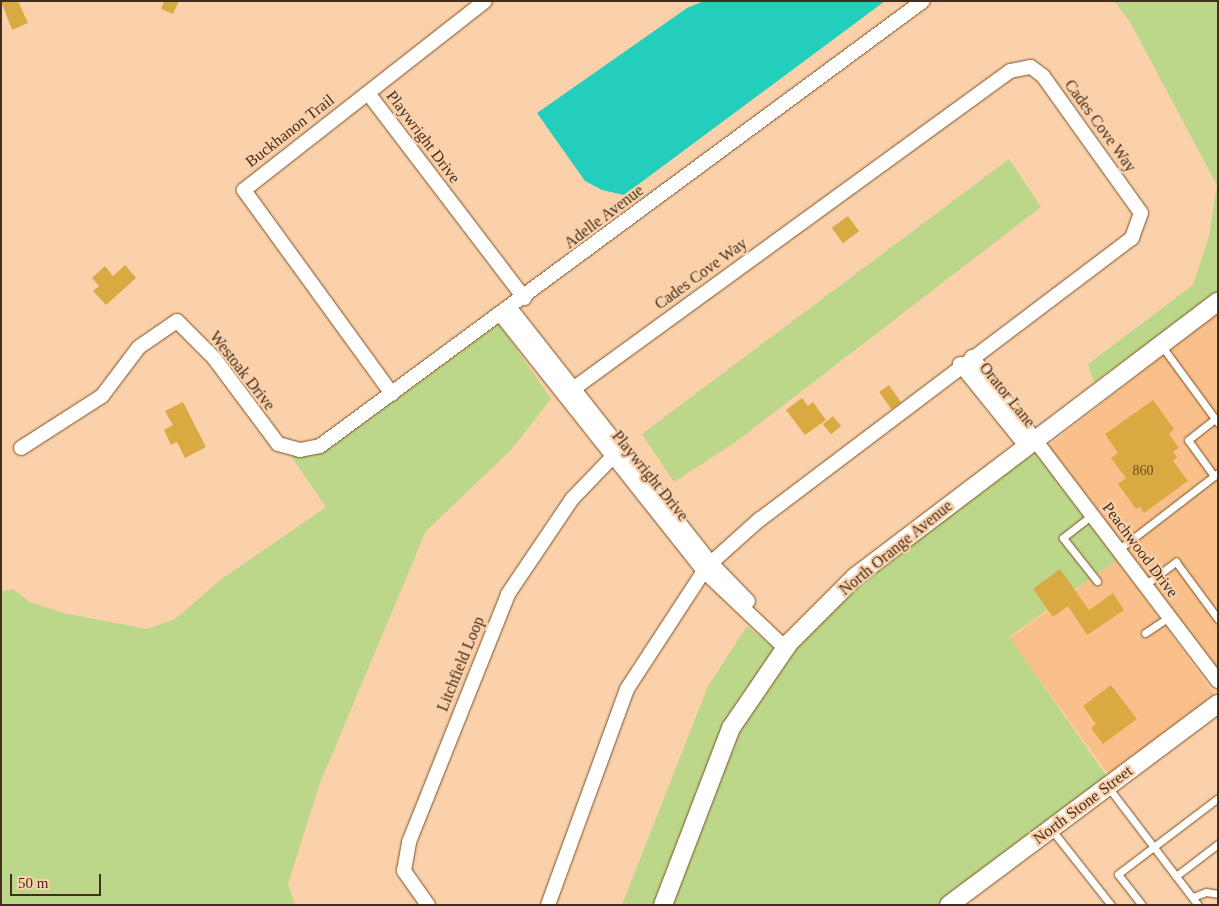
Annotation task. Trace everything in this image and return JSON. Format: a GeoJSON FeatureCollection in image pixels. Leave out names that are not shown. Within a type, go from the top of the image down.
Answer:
{"type":"FeatureCollection","features":[{"type":"Feature","properties":{"kind":"street","name":"Buckhanon Trail"},"geometry":{"type":"LineString","coordinates":[[392,394],[244,190],[485,1]]}},
{"type":"Feature","properties":{"kind":"street","name":"Adelle Avenue"},"geometry":{"type":"LineString","coordinates":[[300,450],[320,446],[524,298],[923,1]]}},
{"type":"Feature","properties":{"kind":"street","name":"Cades Cove Way"},"geometry":{"type":"LineString","coordinates":[[573,389],[1010,70],[1030,67],[1043,76],[1141,213],[1132,238],[966,360],[760,519],[708,567]]}},
{"type":"Feature","properties":{"kind":"street","name":"Playwright Drive"},"geometry":{"type":"LineString","coordinates":[[368,93],[524,298]]}},
{"type":"Feature","properties":{"kind":"street","name":"North Orange Avenue"},"geometry":{"type":"LineString","coordinates":[[663,905],[731,728],[787,645],[855,577],[1218,302]]}},
{"type":"Feature","properties":{"kind":"street","name":"Playwright Drive"},"geometry":{"type":"LineString","coordinates":[[506,311],[573,389],[616,452]]}},
{"type":"Feature","properties":{"kind":"street","name":"Playwright Drive"},"geometry":{"type":"LineString","coordinates":[[506,311],[708,567],[787,645]]}},
{"type":"Feature","properties":{"kind":"street","name":"Westoak Drive"},"geometry":{"type":"LineString","coordinates":[[21,448],[102,396],[140,347],[177,321],[214,358],[271,437],[288,449],[300,450]]}},
{"type":"Feature","properties":{"kind":"street","name":"Orator Lane"},"geometry":{"type":"LineString","coordinates":[[966,360],[1031,444]]}},
{"type":"Feature","properties":{"kind":"street","name":"Peachwood Drive"},"geometry":{"type":"LineString","coordinates":[[1031,444],[1092,515],[1218,681]]}},
{"type":"Feature","properties":{"kind":"street","name":"Litchfield Loop"},"geometry":{"type":"LineString","coordinates":[[428,905],[404,871],[409,842],[508,594],[572,499],[616,452]]}},
{"type":"Feature","properties":{"kind":"street"},"geometry":{"type":"LineString","coordinates":[[548,905],[627,689],[708,567]]}},
{"type":"Feature","properties":{"kind":"street","name":"North Stone Street"},"geometry":{"type":"LineString","coordinates":[[949,905],[1218,704]]}},
{"type":"Feature","properties":{"kind":"lane"},"geometry":{"type":"LineString","coordinates":[[1118,550],[1216,475],[1188,440],[1217,421],[1161,345]]}},
{"type":"Feature","properties":{"kind":"lane"},"geometry":{"type":"LineString","coordinates":[[1092,515],[1063,538],[1096,581]]}},
{"type":"Feature","properties":{"kind":"lane"},"geometry":{"type":"LineString","coordinates":[[1145,585],[1176,562],[1218,619]]}},
{"type":"Feature","properties":{"kind":"lane"},"geometry":{"type":"LineString","coordinates":[[1145,633],[1169,617]]}},
{"type":"Feature","properties":{"kind":"lane"},"geometry":{"type":"LineString","coordinates":[[1108,786],[1198,905]]}},
{"type":"Feature","properties":{"kind":"lane"},"geometry":{"type":"LineString","coordinates":[[1142,905],[1118,874],[1218,798]]}},
{"type":"Feature","properties":{"kind":"lane"},"geometry":{"type":"LineString","coordinates":[[1051,829],[1111,905]]}},
{"type":"Feature","properties":{"kind":"lane"},"geometry":{"type":"LineString","coordinates":[[1176,876],[1218,844]]}},
{"type":"Feature","properties":{"kind":"lane"},"geometry":{"type":"LineString","coordinates":[[1193,897],[1206,892],[1218,894]]}},
{"type":"Feature","properties":{"kind":"shaded area"},"geometry":{"type":"Polygon","coordinates":[[[1218,312],[1218,670],[1048,446],[1218,312]]]}},
{"type":"Feature","properties":{"kind":"shaded area"},"geometry":{"type":"Polygon","coordinates":[[[1117,560],[1217,698],[1109,776],[1009,638],[1117,560]]]}},
{"type":"Feature","properties":{"kind":"green space"},"geometry":{"type":"Polygon","coordinates":[[[1114,1],[1218,1],[1218,293],[1094,382],[1088,364],[1193,285],[1209,236],[1217,185],[1130,22],[1114,1]]]}},
{"type":"Feature","properties":{"kind":"green space"},"geometry":{"type":"Polygon","coordinates":[[[1009,159],[1041,207],[737,441],[674,482],[642,434],[1009,159]]]}},
{"type":"Feature","properties":{"kind":"green space"},"geometry":{"type":"Polygon","coordinates":[[[499,324],[551,399],[511,450],[426,531],[320,783],[288,884],[295,905],[1,905],[1,591],[13,589],[30,602],[63,613],[147,629],[175,619],[219,581],[326,507],[291,456],[305,457],[324,451],[499,324]]]}},
{"type":"Feature","properties":{"kind":"green space"},"geometry":{"type":"Polygon","coordinates":[[[1033,450],[1117,560],[1009,637],[1108,778],[938,905],[670,905],[737,730],[790,652],[859,582],[1033,450]]]}},
{"type":"Feature","properties":{"kind":"green space"},"geometry":{"type":"Polygon","coordinates":[[[747,626],[776,649],[725,725],[694,797],[656,905],[622,905],[708,686],[747,626]]]}},
{"type":"Feature","properties":{"kind":"water"},"geometry":{"type":"Polygon","coordinates":[[[704,1],[885,1],[624,195],[602,190],[585,181],[537,113],[687,8],[704,1]]]}},
{"type":"Feature","properties":{"kind":"building"},"geometry":{"type":"Polygon","coordinates":[[[1,1],[18,1],[28,23],[12,30],[1,1]]]}},
{"type":"Feature","properties":{"kind":"building"},"geometry":{"type":"Polygon","coordinates":[[[164,1],[179,1],[173,14],[161,9],[164,1]]]}},
{"type":"Feature","properties":{"kind":"building"},"geometry":{"type":"Polygon","coordinates":[[[848,216],[859,231],[843,243],[832,228],[848,216]]]}},
{"type":"Feature","properties":{"kind":"building"},"geometry":{"type":"Polygon","coordinates":[[[125,265],[136,278],[106,305],[93,291],[99,286],[92,278],[105,266],[113,276],[125,265]]]}},
{"type":"Feature","properties":{"kind":"building"},"geometry":{"type":"Polygon","coordinates":[[[889,385],[901,402],[891,409],[879,392],[889,385]]]}},
{"type":"Feature","properties":{"kind":"building"},"geometry":{"type":"Polygon","coordinates":[[[802,398],[808,406],[813,402],[826,420],[805,435],[786,410],[802,398]]]}},
{"type":"Feature","properties":{"kind":"building"},"geometry":{"type":"Polygon","coordinates":[[[1153,400],[1174,429],[1169,434],[1179,448],[1173,452],[1177,457],[1173,461],[1188,481],[1144,513],[1140,507],[1136,509],[1118,484],[1126,478],[1111,458],[1118,453],[1105,434],[1153,400]]]}},
{"type":"Feature","properties":{"kind":"building"},"geometry":{"type":"Polygon","coordinates":[[[183,402],[206,447],[185,458],[177,442],[171,445],[164,430],[173,425],[165,411],[183,402]]]}},
{"type":"Feature","properties":{"kind":"building"},"geometry":{"type":"Polygon","coordinates":[[[833,416],[841,426],[831,434],[823,424],[833,416]]]}},
{"type":"Feature","properties":{"kind":"building"},"geometry":{"type":"Polygon","coordinates":[[[1060,569],[1089,610],[1113,593],[1124,610],[1087,635],[1068,606],[1053,617],[1033,589],[1060,569]]]}},
{"type":"Feature","properties":{"kind":"building"},"geometry":{"type":"Polygon","coordinates":[[[1111,685],[1137,719],[1103,744],[1091,728],[1096,724],[1083,706],[1111,685]]]}}]}
